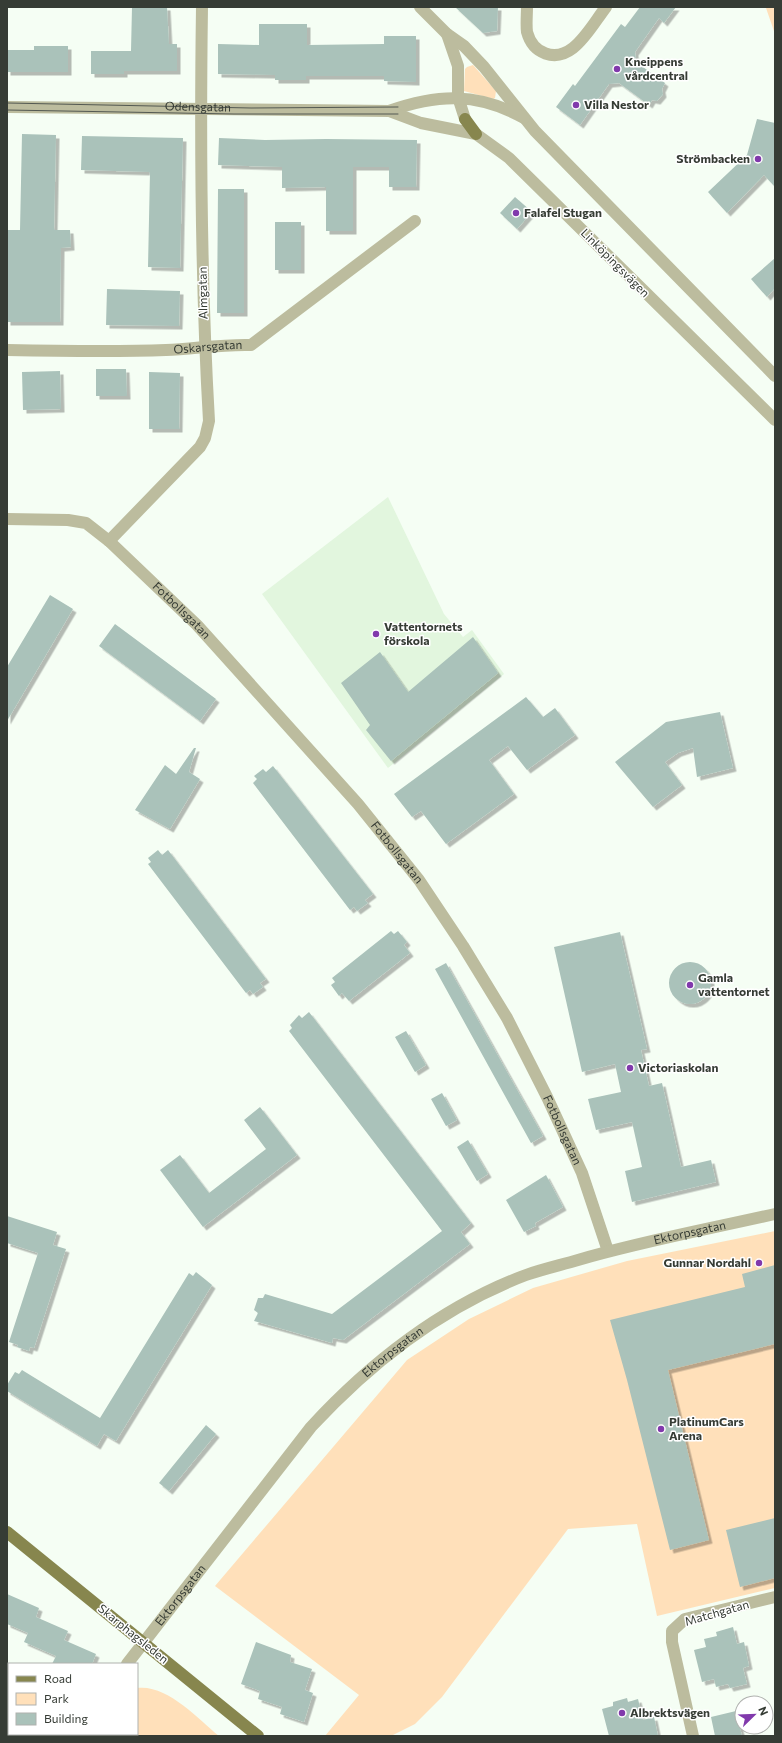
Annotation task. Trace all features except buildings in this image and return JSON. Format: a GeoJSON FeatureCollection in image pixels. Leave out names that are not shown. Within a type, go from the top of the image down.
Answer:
{"type":"FeatureCollection","features":[{"type":"Feature","properties":{"kind":"main road","name":"Linköpingsvägen"},"geometry":{"type":"LineString","coordinates":[[465,119],[476,134]]}},
{"type":"Feature","properties":{"kind":"main road","name":"Skarphagsleden"},"geometry":{"type":"LineString","coordinates":[[7,1532],[258,1736]]}},
{"type":"Feature","properties":{"kind":"street","name":"Almgatan"},"geometry":{"type":"LineString","coordinates":[[109,541],[192,456],[206,438],[209,421],[205,347],[200,172],[202,7]]}},
{"type":"Feature","properties":{"kind":"street","name":"Linköpingsvägen"},"geometry":{"type":"LineString","coordinates":[[420,7],[447,34],[464,46],[480,63],[524,118],[775,376]]}},
{"type":"Feature","properties":{"kind":"street"},"geometry":{"type":"LineString","coordinates":[[527,7],[527,31],[533,46],[546,55],[562,55],[574,48],[606,7]]}},
{"type":"Feature","properties":{"kind":"street","name":"Linköpingsvägen"},"geometry":{"type":"LineString","coordinates":[[447,34],[458,66],[458,97],[465,119]]}},
{"type":"Feature","properties":{"kind":"street","name":"Odensgatan"},"geometry":{"type":"LineString","coordinates":[[7,107],[389,110],[422,100],[458,97],[498,106],[524,118]]}},
{"type":"Feature","properties":{"kind":"street","name":"Odensgatan"},"geometry":{"type":"LineString","coordinates":[[389,110],[421,123],[476,134]]}},
{"type":"Feature","properties":{"kind":"street","name":"Linköpingsvägen"},"geometry":{"type":"LineString","coordinates":[[476,134],[509,158],[775,420]]}},
{"type":"Feature","properties":{"kind":"street","name":"Oskarsgatan"},"geometry":{"type":"LineString","coordinates":[[7,350],[142,351],[229,345],[251,345],[415,221]]}},
{"type":"Feature","properties":{"kind":"street","name":"Fotbollsgatan"},"geometry":{"type":"LineString","coordinates":[[7,519],[68,520],[86,523],[109,541],[196,624],[358,804],[419,880],[463,946],[507,1018],[547,1097],[582,1173],[608,1252]]}},
{"type":"Feature","properties":{"kind":"street","name":"Ektorpsgatan"},"geometry":{"type":"LineString","coordinates":[[128,1663],[311,1427],[335,1401],[368,1370],[423,1327],[476,1297],[527,1275],[608,1252],[775,1214]]}},
{"type":"Feature","properties":{"kind":"street","name":"Matchgatan"},"geometry":{"type":"LineString","coordinates":[[694,1736],[672,1642],[672,1631],[685,1619],[775,1597]]}},
{"type":"Feature","properties":{"kind":"shaded area","name":"Vattentornets förskola"},"geometry":{"type":"Polygon","coordinates":[[[388,497],[444,614],[463,637],[472,630],[504,674],[388,768],[262,594],[388,497]]]}},
{"type":"Feature","properties":{"kind":"green space"},"geometry":{"type":"Polygon","coordinates":[[[775,7],[775,34],[766,8],[775,7]]]}},
{"type":"Feature","properties":{"kind":"green space"},"geometry":{"type":"Polygon","coordinates":[[[473,65],[496,91],[495,98],[493,99],[464,91],[465,69],[473,65]]]}},
{"type":"Feature","properties":{"kind":"green space"},"geometry":{"type":"Polygon","coordinates":[[[775,1231],[775,1588],[657,1616],[637,1524],[568,1529],[442,1697],[415,1724],[391,1736],[325,1736],[359,1695],[215,1586],[407,1360],[469,1319],[533,1288],[627,1261],[775,1231]]]}},
{"type":"Feature","properties":{"kind":"green space"},"geometry":{"type":"Polygon","coordinates":[[[138,1688],[148,1688],[159,1691],[181,1704],[219,1736],[88,1736],[138,1735],[138,1688]]]}},
{"type":"Feature","properties":{"kind":"tram line"},"geometry":{"type":"LineString","coordinates":[[7,103],[251,108],[398,107]]}},
{"type":"Feature","properties":{"kind":"tram line"},"geometry":{"type":"LineString","coordinates":[[7,110],[234,114],[398,114]]}},
{"type":"Feature","properties":{"kind":"place","name":"Kneippens vårdcentral"},"geometry":{"type":"Point","coordinates":[617,69]}},
{"type":"Feature","properties":{"kind":"place","name":"Villa Nestor"},"geometry":{"type":"Point","coordinates":[576,105]}},
{"type":"Feature","properties":{"kind":"place","name":"Strömbacken"},"geometry":{"type":"Point","coordinates":[758,159]}},
{"type":"Feature","properties":{"kind":"place","name":"Falafel Stugan"},"geometry":{"type":"Point","coordinates":[516,213]}},
{"type":"Feature","properties":{"kind":"place","name":"Vattentornets förskola"},"geometry":{"type":"Point","coordinates":[376,634]}},
{"type":"Feature","properties":{"kind":"place","name":"Gamla vattentornet"},"geometry":{"type":"Point","coordinates":[690,985]}},
{"type":"Feature","properties":{"kind":"place","name":"Victoriaskolan"},"geometry":{"type":"Point","coordinates":[630,1068]}},
{"type":"Feature","properties":{"kind":"place","name":"Gunnar Nordahl"},"geometry":{"type":"Point","coordinates":[759,1263]}},
{"type":"Feature","properties":{"kind":"place","name":"PlatinumCars Arena"},"geometry":{"type":"Point","coordinates":[661,1429]}},
{"type":"Feature","properties":{"kind":"place","name":"Albrektsvägen"},"geometry":{"type":"Point","coordinates":[622,1713]}}]}
